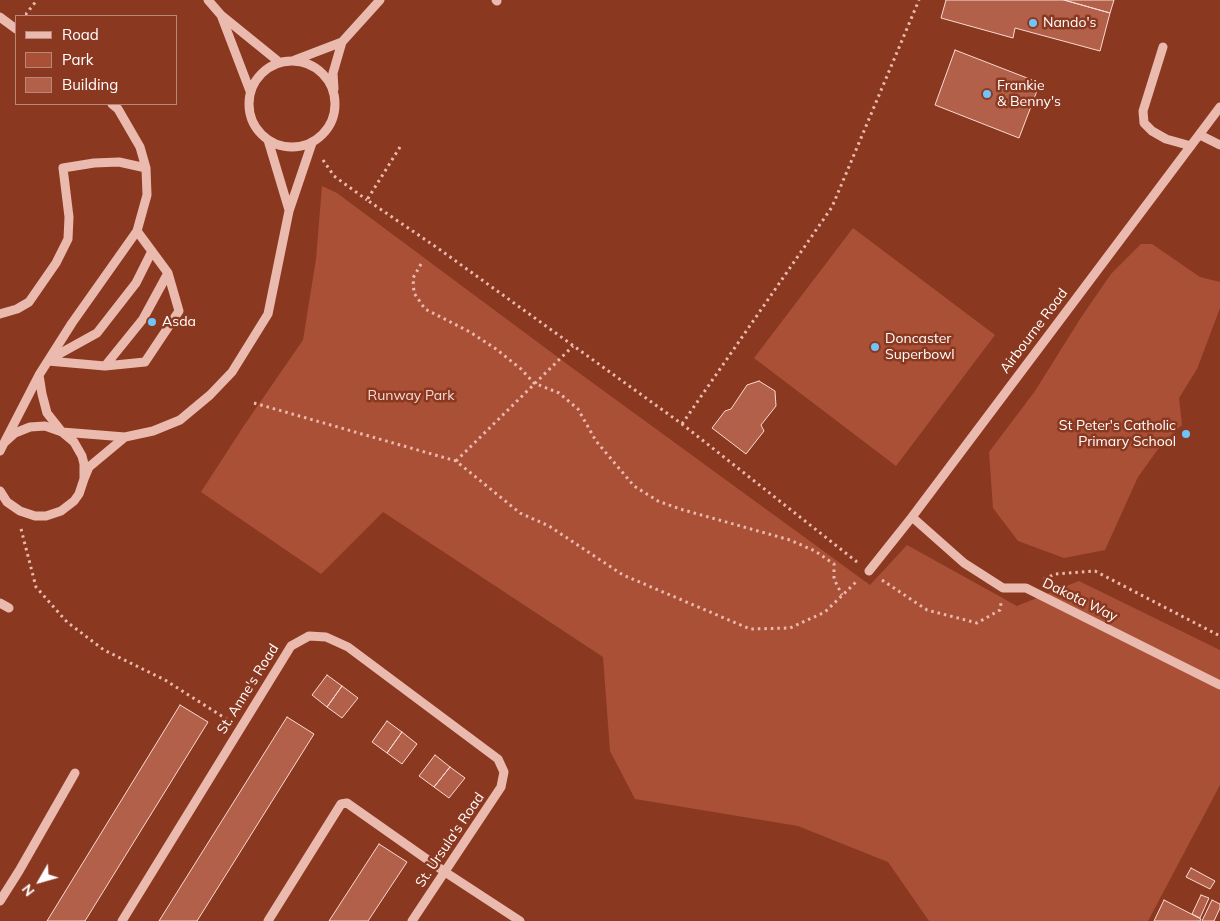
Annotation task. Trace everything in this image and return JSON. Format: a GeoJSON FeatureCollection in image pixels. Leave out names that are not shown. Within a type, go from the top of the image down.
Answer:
{"type":"FeatureCollection","features":[{"type":"Feature","properties":{"kind":"street"},"geometry":{"type":"LineString","coordinates":[[208,0],[221,15],[279,62]]}},
{"type":"Feature","properties":{"kind":"street"},"geometry":{"type":"LineString","coordinates":[[342,42],[294,60],[279,62],[268,68],[257,78],[248,101],[250,116],[257,129],[268,140],[278,145],[293,148],[312,144],[326,132],[334,118],[336,106],[333,73],[342,42],[380,0]]}},
{"type":"Feature","properties":{"kind":"street"},"geometry":{"type":"LineString","coordinates":[[221,15],[250,92]]}},
{"type":"Feature","properties":{"kind":"street"},"geometry":{"type":"LineString","coordinates":[[0,17],[15,28]]}},
{"type":"Feature","properties":{"kind":"street"},"geometry":{"type":"LineString","coordinates":[[1164,47],[1142,111],[1144,123],[1152,131],[1166,138],[1190,146]]}},
{"type":"Feature","properties":{"kind":"street"},"geometry":{"type":"LineString","coordinates":[[294,60],[308,64],[321,72],[327,77],[334,91]]}},
{"type":"Feature","properties":{"kind":"street"},"geometry":{"type":"LineString","coordinates":[[2,447],[39,374],[77,315],[137,231],[147,195],[146,168],[140,147],[118,109],[113,105]]}},
{"type":"Feature","properties":{"kind":"street","name":"Airbourne Road"},"geometry":{"type":"LineString","coordinates":[[869,571],[912,517],[1220,107]]}},
{"type":"Feature","properties":{"kind":"street"},"geometry":{"type":"LineString","coordinates":[[1200,135],[1220,145]]}},
{"type":"Feature","properties":{"kind":"street"},"geometry":{"type":"LineString","coordinates":[[268,140],[289,210]]}},
{"type":"Feature","properties":{"kind":"street"},"geometry":{"type":"LineString","coordinates":[[2,447],[15,433],[30,427],[45,426],[62,432],[125,437],[153,432],[180,420],[210,395],[232,372],[268,314],[289,210],[312,144]]}},
{"type":"Feature","properties":{"kind":"street"},"geometry":{"type":"LineString","coordinates":[[0,314],[29,302],[56,263],[68,239],[69,218],[63,168],[94,163],[119,162],[146,168]]}},
{"type":"Feature","properties":{"kind":"street"},"geometry":{"type":"LineString","coordinates":[[48,360],[105,366],[144,362],[179,311],[168,273],[137,231]]}},
{"type":"Feature","properties":{"kind":"street"},"geometry":{"type":"LineString","coordinates":[[48,360],[97,333],[136,283],[152,251]]}},
{"type":"Feature","properties":{"kind":"street"},"geometry":{"type":"LineString","coordinates":[[105,366],[143,319],[168,273]]}},
{"type":"Feature","properties":{"kind":"street"},"geometry":{"type":"LineString","coordinates":[[39,374],[47,413],[62,432],[74,442],[82,456],[84,479]]}},
{"type":"Feature","properties":{"kind":"street"},"geometry":{"type":"LineString","coordinates":[[0,491],[7,502],[20,512],[35,516],[46,516],[61,511],[74,501],[79,494],[89,467],[125,437]]}},
{"type":"Feature","properties":{"kind":"street"},"geometry":{"type":"LineString","coordinates":[[912,517],[964,563],[1003,588]]}},
{"type":"Feature","properties":{"kind":"street","name":"Dakota Way"},"geometry":{"type":"LineString","coordinates":[[1003,588],[1026,588],[1220,685]]}},
{"type":"Feature","properties":{"kind":"street"},"geometry":{"type":"LineString","coordinates":[[0,602],[9,608]]}},
{"type":"Feature","properties":{"kind":"street","name":"St. Anne's Road"},"geometry":{"type":"LineString","coordinates":[[122,921],[291,646],[309,636],[326,637],[348,647],[498,759],[504,772]]}},
{"type":"Feature","properties":{"kind":"street","name":"St. Ursula's Road"},"geometry":{"type":"LineString","coordinates":[[412,921],[501,787],[504,772]]}},
{"type":"Feature","properties":{"kind":"street"},"geometry":{"type":"LineString","coordinates":[[0,901],[74,773]]}},
{"type":"Feature","properties":{"kind":"street"},"geometry":{"type":"LineString","coordinates":[[268,921],[342,804],[347,803],[445,872],[520,921]]}},
{"type":"Feature","properties":{"kind":"path"},"geometry":{"type":"LineString","coordinates":[[682,424],[832,207],[919,0]]}},
{"type":"Feature","properties":{"kind":"path"},"geometry":{"type":"LineString","coordinates":[[312,144],[334,176],[682,424],[869,571],[927,610],[977,623],[1000,610],[1003,588]]}},
{"type":"Feature","properties":{"kind":"path"},"geometry":{"type":"LineString","coordinates":[[367,200],[400,147]]}},
{"type":"Feature","properties":{"kind":"path"},"geometry":{"type":"LineString","coordinates":[[421,264],[413,278],[414,293],[425,309],[470,332],[496,349],[521,369],[534,383],[559,393],[578,409],[596,441],[634,486],[658,501],[680,509],[790,540],[815,551],[834,564],[834,579],[842,595]]}},
{"type":"Feature","properties":{"kind":"path"},"geometry":{"type":"LineString","coordinates":[[456,461],[574,346]]}},
{"type":"Feature","properties":{"kind":"path"},"geometry":{"type":"LineString","coordinates":[[254,403],[456,461],[520,513],[550,526],[623,575],[750,629],[790,628],[824,612],[869,571]]}},
{"type":"Feature","properties":{"kind":"path"},"geometry":{"type":"LineString","coordinates":[[20,527],[36,587],[68,622],[104,650],[165,680],[239,728]]}},
{"type":"Feature","properties":{"kind":"path"},"geometry":{"type":"LineString","coordinates":[[1026,588],[1055,574],[1095,571],[1220,636]]}},
{"type":"Feature","properties":{"kind":"green space","name":"Runway Park"},"geometry":{"type":"Polygon","coordinates":[[[322,186],[337,193],[571,367],[870,585],[907,545],[1017,606],[1079,581],[1220,650],[1220,785],[1148,921],[929,921],[888,862],[798,826],[635,799],[610,751],[603,657],[383,512],[321,574],[201,492],[303,340],[316,259],[322,186]]]}},
{"type":"Feature","properties":{"kind":"green space","name":"Doncaster Superbowl"},"geometry":{"type":"Polygon","coordinates":[[[853,228],[995,335],[896,466],[754,358],[853,228]]]}},
{"type":"Feature","properties":{"kind":"green space"},"geometry":{"type":"Polygon","coordinates":[[[1141,244],[1152,244],[1200,277],[1220,282],[1220,308],[1197,369],[1179,398],[1182,425],[1161,445],[1138,477],[1105,550],[1064,558],[1018,541],[993,508],[989,452],[1035,391],[1111,274],[1141,244]]]}},
{"type":"Feature","properties":{"kind":"building","name":"Nando's"},"geometry":{"type":"Polygon","coordinates":[[[946,0],[1064,0],[1110,13],[1100,51],[1015,28],[1013,38],[941,18],[946,0]]]}},
{"type":"Feature","properties":{"kind":"building"},"geometry":{"type":"Polygon","coordinates":[[[1064,0],[1114,0],[1110,13],[1064,0]]]}},
{"type":"Feature","properties":{"kind":"building","name":"Frankie & Benny's"},"geometry":{"type":"Polygon","coordinates":[[[955,50],[1040,83],[1019,138],[935,105],[955,50]]]}},
{"type":"Feature","properties":{"kind":"building"},"geometry":{"type":"Polygon","coordinates":[[[759,381],[775,391],[776,406],[761,425],[764,431],[746,454],[712,428],[725,411],[731,409],[747,385],[759,381]]]}},
{"type":"Feature","properties":{"kind":"building"},"geometry":{"type":"Polygon","coordinates":[[[327,675],[342,686],[327,707],[312,695],[327,675]]]}},
{"type":"Feature","properties":{"kind":"building"},"geometry":{"type":"Polygon","coordinates":[[[342,686],[358,698],[342,718],[327,707],[342,686]]]}},
{"type":"Feature","properties":{"kind":"building"},"geometry":{"type":"Polygon","coordinates":[[[180,705],[208,722],[85,921],[47,921],[180,705]]]}},
{"type":"Feature","properties":{"kind":"building"},"geometry":{"type":"Polygon","coordinates":[[[287,717],[314,734],[197,921],[159,921],[287,717]]]}},
{"type":"Feature","properties":{"kind":"building"},"geometry":{"type":"Polygon","coordinates":[[[387,721],[402,732],[387,753],[372,742],[387,721]]]}},
{"type":"Feature","properties":{"kind":"building"},"geometry":{"type":"Polygon","coordinates":[[[402,732],[417,744],[402,764],[387,753],[402,732]]]}},
{"type":"Feature","properties":{"kind":"building"},"geometry":{"type":"Polygon","coordinates":[[[435,755],[450,767],[434,787],[419,776],[435,755]]]}},
{"type":"Feature","properties":{"kind":"building"},"geometry":{"type":"Polygon","coordinates":[[[450,767],[465,778],[449,798],[434,787],[450,767]]]}},
{"type":"Feature","properties":{"kind":"building"},"geometry":{"type":"Polygon","coordinates":[[[379,844],[407,862],[368,921],[329,921],[379,844]]]}},
{"type":"Feature","properties":{"kind":"building"},"geometry":{"type":"Polygon","coordinates":[[[1191,868],[1215,881],[1210,889],[1186,877],[1191,868]]]}},
{"type":"Feature","properties":{"kind":"building"},"geometry":{"type":"Polygon","coordinates":[[[1201,895],[1209,898],[1200,918],[1192,914],[1201,895]]]}},
{"type":"Feature","properties":{"kind":"building"},"geometry":{"type":"Polygon","coordinates":[[[1164,900],[1201,919],[1200,921],[1154,921],[1164,900]]]}},
{"type":"Feature","properties":{"kind":"building"},"geometry":{"type":"Polygon","coordinates":[[[1212,900],[1220,904],[1214,921],[1202,921],[1212,900]]]}},
{"type":"Feature","properties":{"kind":"place","name":"Nando's"},"geometry":{"type":"Point","coordinates":[1033,23]}},
{"type":"Feature","properties":{"kind":"place","name":"Frankie & Benny's"},"geometry":{"type":"Point","coordinates":[987,94]}},
{"type":"Feature","properties":{"kind":"place","name":"Asda"},"geometry":{"type":"Point","coordinates":[152,322]}},
{"type":"Feature","properties":{"kind":"place","name":"Doncaster Superbowl"},"geometry":{"type":"Point","coordinates":[875,347]}},
{"type":"Feature","properties":{"kind":"place","name":"St Peter's Catholic Primary School"},"geometry":{"type":"Point","coordinates":[1186,434]}}]}
